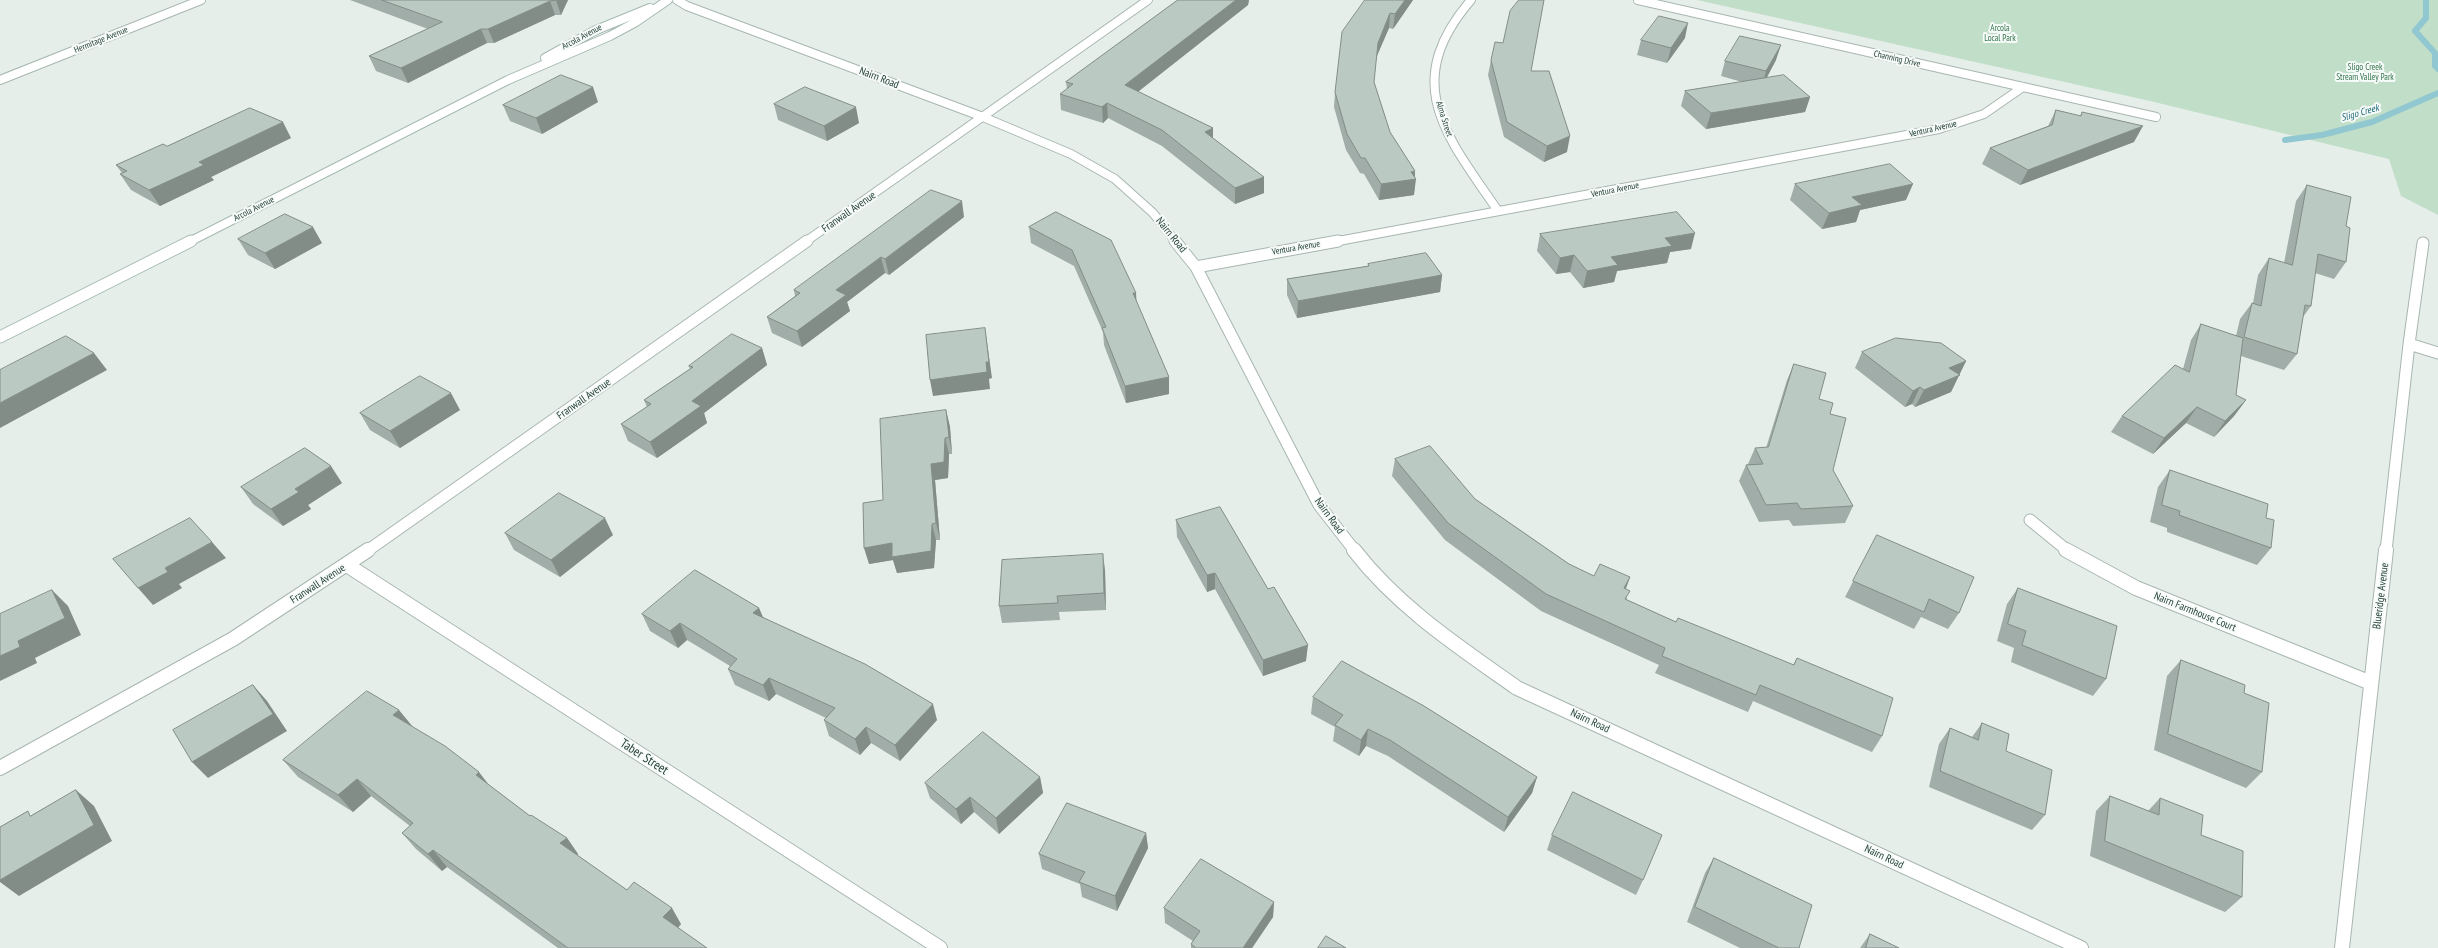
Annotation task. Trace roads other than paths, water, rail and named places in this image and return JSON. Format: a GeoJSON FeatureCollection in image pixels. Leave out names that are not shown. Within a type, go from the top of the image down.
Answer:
{"type":"FeatureCollection","features":[{"type":"Feature","properties":{"kind":"street","name":"Hermitage Avenue"},"geometry":{"type":"LineString","coordinates":[[0,80],[201,0]]}},
{"type":"Feature","properties":{"kind":"street","name":"Nairn Road"},"geometry":{"type":"LineString","coordinates":[[676,0],[687,6],[983,117],[1072,154],[1115,179],[1153,213],[1196,267],[1319,505],[1372,573],[1438,632],[1517,688],[2081,948]]}},
{"type":"Feature","properties":{"kind":"street","name":"Franwall Avenue"},"geometry":{"type":"LineString","coordinates":[[0,768],[233,639],[348,565],[1148,0]]}},
{"type":"Feature","properties":{"kind":"street","name":"Alma Street"},"geometry":{"type":"LineString","coordinates":[[1471,0],[1456,15],[1442,40],[1434,69],[1437,101],[1450,140],[1498,211]]}},
{"type":"Feature","properties":{"kind":"street","name":"Channing Drive"},"geometry":{"type":"LineString","coordinates":[[1638,0],[2156,118]]}},
{"type":"Feature","properties":{"kind":"street","name":"Arcola Avenue"},"geometry":{"type":"LineString","coordinates":[[508,80],[593,30],[619,18],[665,2]]}},
{"type":"Feature","properties":{"kind":"street","name":"Arcola Avenue"},"geometry":{"type":"LineString","coordinates":[[0,337],[508,80],[610,36],[636,22],[665,2]]}},
{"type":"Feature","properties":{"kind":"street","name":"Ventura Avenue"},"geometry":{"type":"LineString","coordinates":[[1196,267],[1939,129],[1968,121],[1996,109],[2023,87]]}},
{"type":"Feature","properties":{"kind":"street","name":"Blueridge Avenue"},"geometry":{"type":"LineString","coordinates":[[2342,948],[2409,344],[2422,244]]}},
{"type":"Feature","properties":{"kind":"street"},"geometry":{"type":"LineString","coordinates":[[2409,344],[2438,354]]}},
{"type":"Feature","properties":{"kind":"street","name":"Nairn Farmhouse Court"},"geometry":{"type":"LineString","coordinates":[[2030,520],[2071,554],[2136,588],[2371,683]]}},
{"type":"Feature","properties":{"kind":"street","name":"Taber Street"},"geometry":{"type":"LineString","coordinates":[[348,565],[940,948]]}},
{"type":"Feature","properties":{"kind":"waterway","name":"Sligo Creek"},"geometry":{"type":"LineString","coordinates":[[2426,0],[2426,18],[2415,31],[2435,53],[2435,66],[2438,69]]}},
{"type":"Feature","properties":{"kind":"waterway","name":"Sligo Creek"},"geometry":{"type":"LineString","coordinates":[[2285,140],[2322,135],[2372,122],[2438,93]]}},
{"type":"Feature","properties":{"kind":"park label","name":"Arcola Local Park"},"geometry":{"type":"Point","coordinates":[2000,34]}},
{"type":"Feature","properties":{"kind":"park label","name":"Sligo Creek Stream Valley Park"},"geometry":{"type":"Point","coordinates":[2365,72]}}]}
